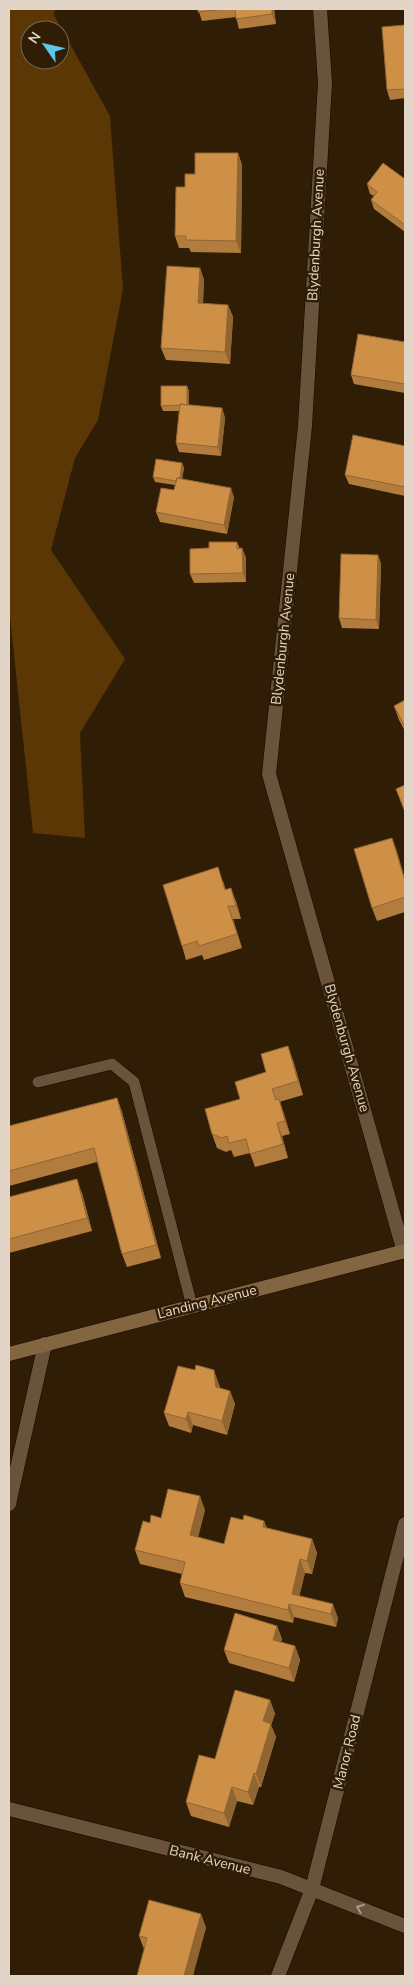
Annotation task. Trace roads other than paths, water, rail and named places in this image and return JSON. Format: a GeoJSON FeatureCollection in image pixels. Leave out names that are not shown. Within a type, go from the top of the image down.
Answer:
{"type":"FeatureCollection","features":[{"type":"Feature","properties":{"kind":"main road","name":"Landing Avenue"},"geometry":{"type":"LineString","coordinates":[[9,1354],[405,1252]]}},
{"type":"Feature","properties":{"kind":"street","name":"Blydenburgh Avenue"},"geometry":{"type":"LineString","coordinates":[[320,9],[325,83],[305,426],[270,774],[405,1252]]}},
{"type":"Feature","properties":{"kind":"street"},"geometry":{"type":"LineString","coordinates":[[9,1504],[45,1344]]}},
{"type":"Feature","properties":{"kind":"street","name":"Manor Road"},"geometry":{"type":"LineString","coordinates":[[278,1976],[312,1889],[405,1524]]}},
{"type":"Feature","properties":{"kind":"street","name":"Bank Avenue"},"geometry":{"type":"LineString","coordinates":[[9,1809],[280,1877],[405,1926]]}},
{"type":"Feature","properties":{"kind":"lane"},"geometry":{"type":"LineString","coordinates":[[38,1082],[112,1064],[134,1082],[192,1306]]}}]}
